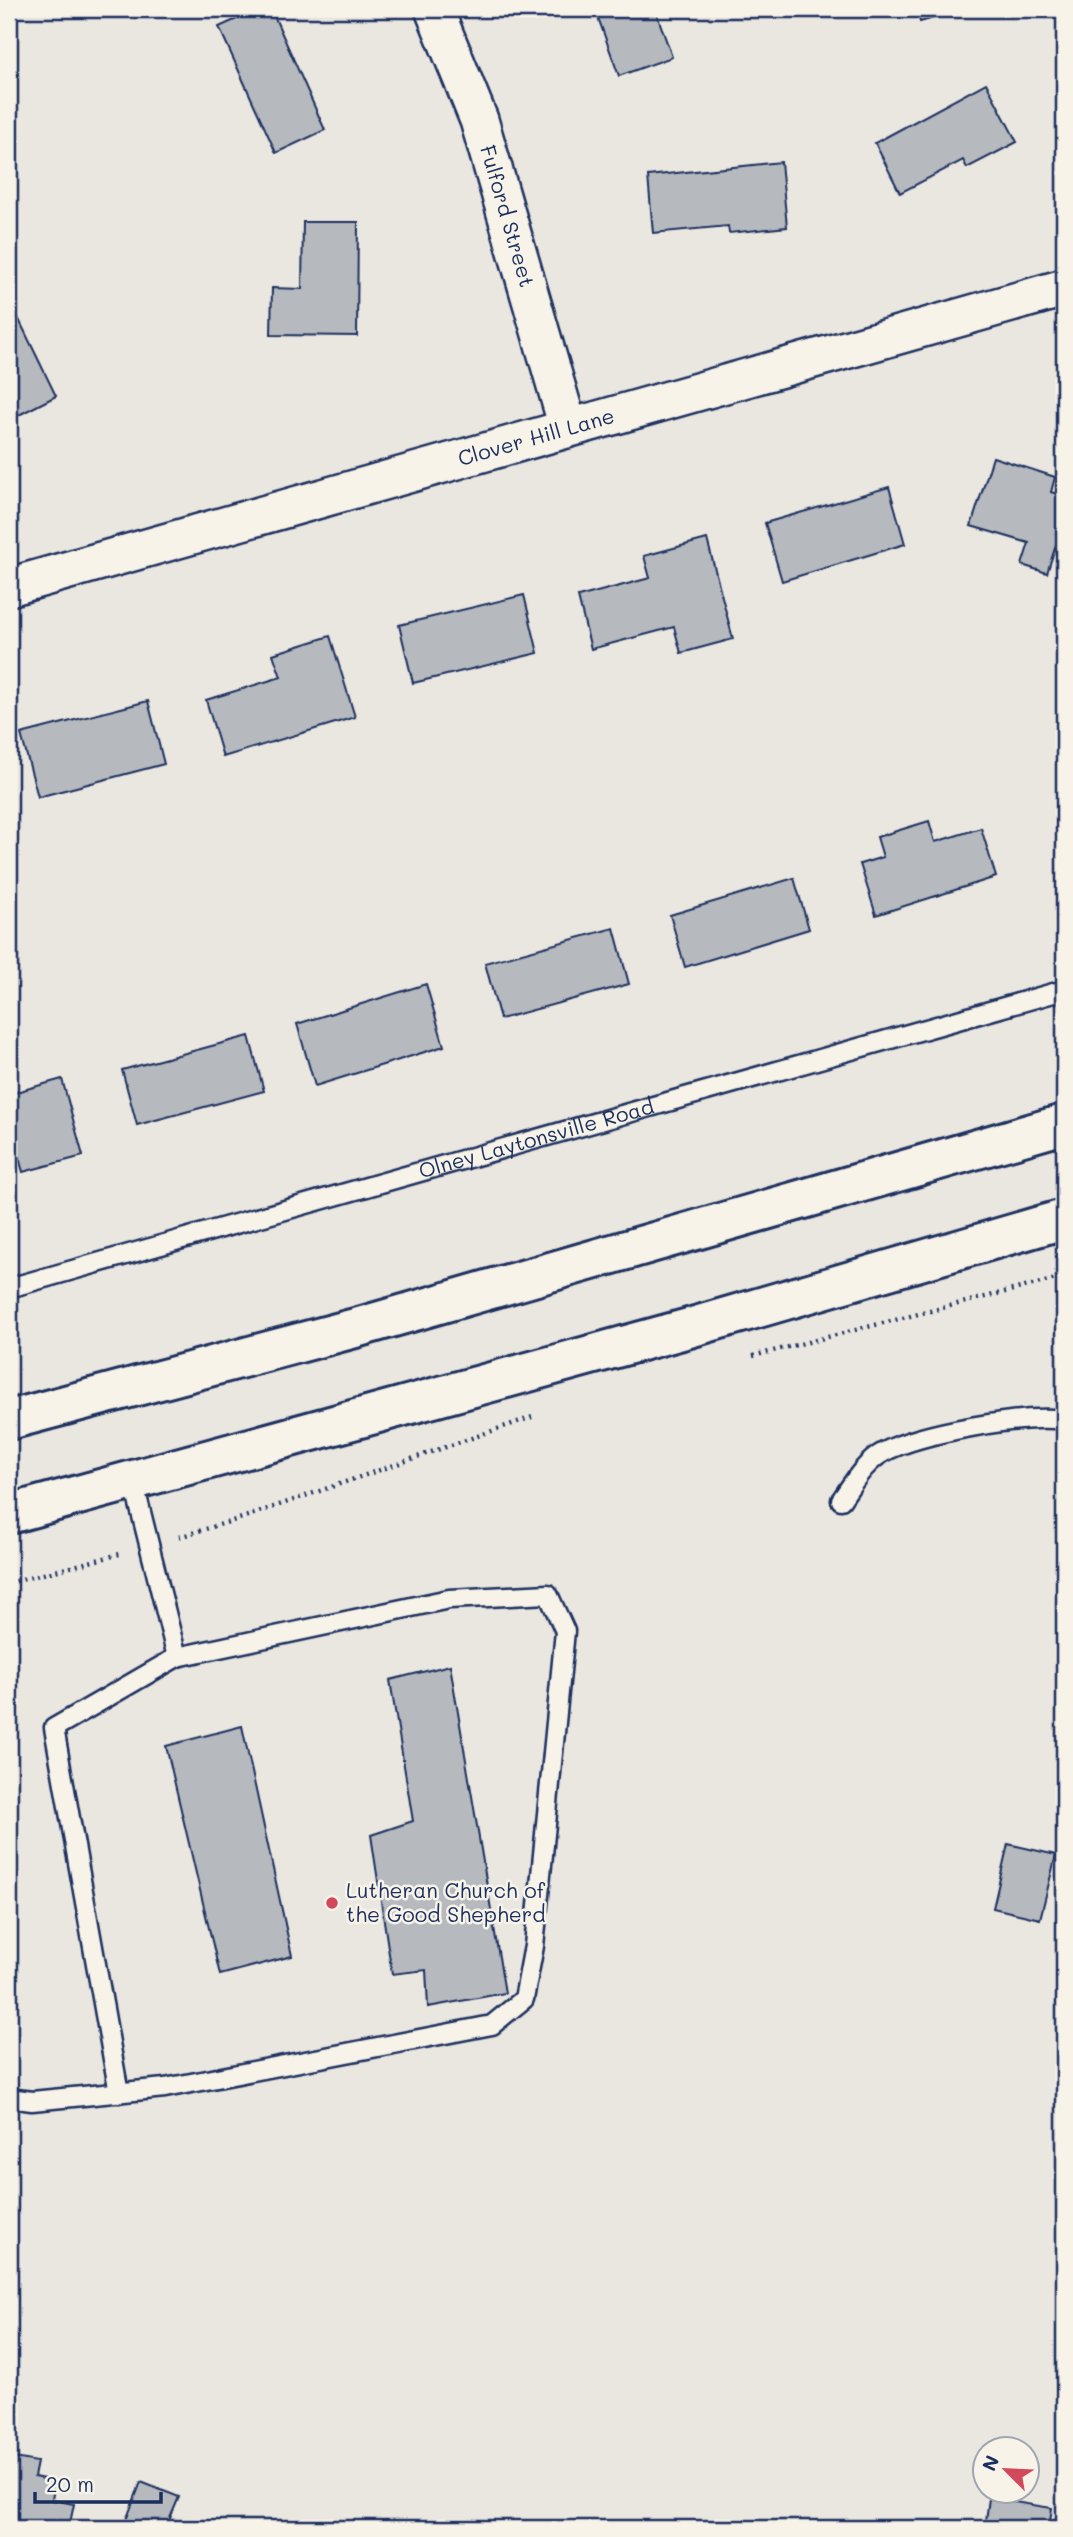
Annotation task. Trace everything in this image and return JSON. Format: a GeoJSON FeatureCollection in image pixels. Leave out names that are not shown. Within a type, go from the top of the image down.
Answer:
{"type":"FeatureCollection","features":[{"type":"Feature","properties":{"kind":"main road"},"geometry":{"type":"LineString","coordinates":[[9,1420],[359,1327],[1064,1124]]}},
{"type":"Feature","properties":{"kind":"main road"},"geometry":{"type":"LineString","coordinates":[[9,1514],[689,1328],[1064,1219]]}},
{"type":"Feature","properties":{"kind":"street","name":"Fulford Street"},"geometry":{"type":"LineString","coordinates":[[434,9],[480,120],[568,427]]}},
{"type":"Feature","properties":{"kind":"street","name":"Clover Hill Lane"},"geometry":{"type":"LineString","coordinates":[[9,587],[1064,288]]}},
{"type":"Feature","properties":{"kind":"lane","name":"Olney Laytonsville Road"},"geometry":{"type":"LineString","coordinates":[[9,1288],[1064,990]]}},
{"type":"Feature","properties":{"kind":"lane"},"geometry":{"type":"LineString","coordinates":[[841,1500],[860,1472],[883,1452],[932,1436],[1043,1417],[1064,1420]]}},
{"type":"Feature","properties":{"kind":"lane"},"geometry":{"type":"LineString","coordinates":[[132,1480],[177,1657]]}},
{"type":"Feature","properties":{"kind":"lane"},"geometry":{"type":"LineString","coordinates":[[9,2098],[32,2101],[120,2093],[165,2088],[492,2025],[524,1999],[534,1946],[565,1631],[548,1594],[449,1599],[177,1657],[54,1728],[120,2093]]}},
{"type":"Feature","properties":{"kind":"path"},"geometry":{"type":"LineString","coordinates":[[741,1359],[1064,1278]]}},
{"type":"Feature","properties":{"kind":"path"},"geometry":{"type":"LineString","coordinates":[[9,1583],[242,1518],[533,1416]]}},
{"type":"Feature","properties":{"kind":"building"},"geometry":{"type":"Polygon","coordinates":[[[259,9],[271,9],[325,130],[276,153],[219,27],[259,9]]]}},
{"type":"Feature","properties":{"kind":"building"},"geometry":{"type":"Polygon","coordinates":[[[595,9],[655,9],[672,57],[619,76],[595,9]]]}},
{"type":"Feature","properties":{"kind":"building"},"geometry":{"type":"Polygon","coordinates":[[[916,9],[966,9],[920,22],[916,9]]]}},
{"type":"Feature","properties":{"kind":"building"},"geometry":{"type":"Polygon","coordinates":[[[986,83],[1017,142],[967,168],[963,160],[900,193],[875,143],[986,83]]]}},
{"type":"Feature","properties":{"kind":"building"},"geometry":{"type":"Polygon","coordinates":[[[781,162],[787,227],[729,233],[728,226],[653,233],[648,176],[781,162]]]}},
{"type":"Feature","properties":{"kind":"building"},"geometry":{"type":"Polygon","coordinates":[[[303,222],[358,222],[357,336],[271,335],[272,288],[302,289],[303,222]]]}},
{"type":"Feature","properties":{"kind":"building"},"geometry":{"type":"Polygon","coordinates":[[[9,299],[56,396],[9,420],[9,299]]]}},
{"type":"Feature","properties":{"kind":"building"},"geometry":{"type":"Polygon","coordinates":[[[993,457],[1055,477],[1051,492],[1064,496],[1064,548],[1056,545],[1047,573],[1022,565],[1029,543],[971,526],[993,457]]]}},
{"type":"Feature","properties":{"kind":"building"},"geometry":{"type":"Polygon","coordinates":[[[889,487],[905,544],[782,581],[765,523],[889,487]]]}},
{"type":"Feature","properties":{"kind":"building"},"geometry":{"type":"Polygon","coordinates":[[[707,539],[733,639],[681,653],[674,627],[591,649],[578,597],[650,578],[644,556],[707,539]]]}},
{"type":"Feature","properties":{"kind":"building"},"geometry":{"type":"Polygon","coordinates":[[[524,595],[538,653],[413,683],[399,625],[524,595]]]}},
{"type":"Feature","properties":{"kind":"building"},"geometry":{"type":"Polygon","coordinates":[[[330,636],[355,717],[223,757],[206,700],[281,677],[273,654],[330,636]]]}},
{"type":"Feature","properties":{"kind":"building"},"geometry":{"type":"Polygon","coordinates":[[[148,701],[164,764],[38,797],[21,734],[148,701]]]}},
{"type":"Feature","properties":{"kind":"building"},"geometry":{"type":"Polygon","coordinates":[[[929,821],[935,842],[981,828],[996,877],[876,915],[860,864],[883,857],[877,837],[929,821]]]}},
{"type":"Feature","properties":{"kind":"building"},"geometry":{"type":"Polygon","coordinates":[[[794,878],[809,929],[685,967],[670,915],[794,878]]]}},
{"type":"Feature","properties":{"kind":"building"},"geometry":{"type":"Polygon","coordinates":[[[614,928],[629,984],[500,1019],[485,963],[614,928]]]}},
{"type":"Feature","properties":{"kind":"building"},"geometry":{"type":"Polygon","coordinates":[[[426,984],[444,1046],[315,1086],[297,1024],[426,984]]]}},
{"type":"Feature","properties":{"kind":"building"},"geometry":{"type":"Polygon","coordinates":[[[249,1036],[264,1091],[137,1125],[122,1070],[249,1036]]]}},
{"type":"Feature","properties":{"kind":"building"},"geometry":{"type":"Polygon","coordinates":[[[62,1079],[83,1156],[23,1172],[16,1147],[9,1149],[9,1094],[62,1079]]]}},
{"type":"Feature","properties":{"kind":"building"},"geometry":{"type":"Polygon","coordinates":[[[450,1665],[505,1993],[428,2007],[426,1970],[392,1974],[371,1835],[413,1821],[390,1680],[450,1665]]]}},
{"type":"Feature","properties":{"kind":"building"},"geometry":{"type":"Polygon","coordinates":[[[242,1726],[292,1956],[220,1975],[166,1746],[242,1726]]]}},
{"type":"Feature","properties":{"kind":"building"},"geometry":{"type":"Polygon","coordinates":[[[1008,1844],[1056,1855],[1040,1919],[993,1908],[1008,1844]]]}},
{"type":"Feature","properties":{"kind":"building"},"geometry":{"type":"Polygon","coordinates":[[[9,2457],[37,2462],[34,2477],[55,2481],[52,2500],[74,2504],[69,2528],[9,2528],[9,2457]]]}},
{"type":"Feature","properties":{"kind":"building"},"geometry":{"type":"Polygon","coordinates":[[[141,2482],[179,2497],[166,2528],[123,2528],[141,2482]]]}},
{"type":"Feature","properties":{"kind":"building"},"geometry":{"type":"Polygon","coordinates":[[[988,2506],[1052,2508],[1049,2528],[985,2528],[988,2506]]]}},
{"type":"Feature","properties":{"kind":"place","name":"Lutheran Church of the Good Shepherd"},"geometry":{"type":"Point","coordinates":[332,1903]}}]}
